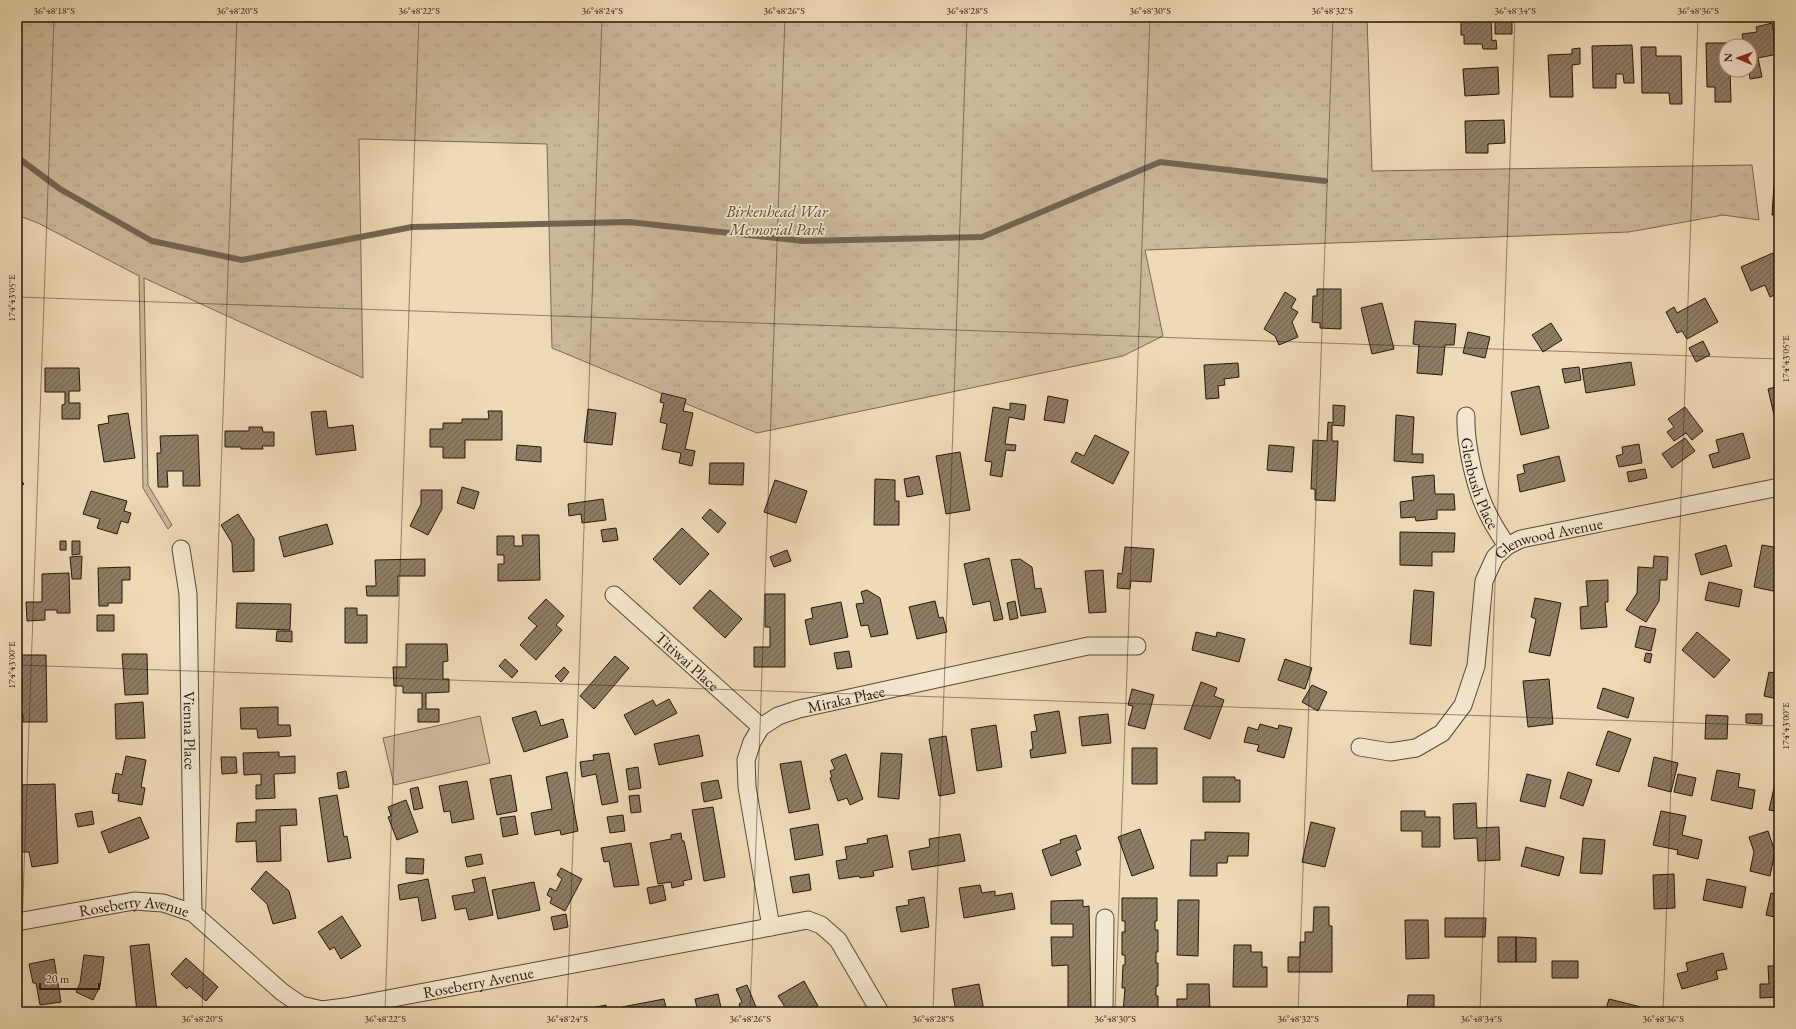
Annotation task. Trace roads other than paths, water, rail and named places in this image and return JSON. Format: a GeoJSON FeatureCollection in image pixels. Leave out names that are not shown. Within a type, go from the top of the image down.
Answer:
{"type":"FeatureCollection","features":[{"type":"Feature","properties":{"kind":"street","name":"Glenbush Place"},"geometry":{"type":"LineString","coordinates":[[1466,416],[1465,429],[1473,472],[1487,513],[1507,546]]}},
{"type":"Feature","properties":{"kind":"street","name":"Glenwood Avenue"},"geometry":{"type":"LineString","coordinates":[[1360,747],[1390,752],[1416,748],[1442,733],[1463,705],[1476,666],[1484,581],[1495,557],[1507,546],[1521,539],[1779,487]]}},
{"type":"Feature","properties":{"kind":"street","name":"Vienna Place"},"geometry":{"type":"LineString","coordinates":[[181,549],[188,594],[193,913]]}},
{"type":"Feature","properties":{"kind":"street","name":"Titiwai Place"},"geometry":{"type":"LineString","coordinates":[[614,595],[761,727]]}},
{"type":"Feature","properties":{"kind":"street","name":"Miraka Place"},"geometry":{"type":"LineString","coordinates":[[771,927],[747,787],[746,760],[752,742],[761,727],[778,716],[799,709],[1088,646],[1137,646]]}},
{"type":"Feature","properties":{"kind":"street","name":"Roseberry Avenue"},"geometry":{"type":"LineString","coordinates":[[17,922],[134,901],[163,903],[193,913],[300,1009],[322,1010],[345,1007],[808,920],[821,925],[838,940],[880,1012]]}},
{"type":"Feature","properties":{"kind":"street"},"geometry":{"type":"LineString","coordinates":[[1104,1012],[1105,918]]}},
{"type":"Feature","properties":{"kind":"waterway"},"geometry":{"type":"LineString","coordinates":[[17,157],[60,189],[152,241],[242,260],[412,227],[629,222],[804,241],[982,237],[1160,162],[1325,181]]}},
{"type":"Feature","properties":{"kind":"park label","name":"Birkenhead War Memorial Park"},"geometry":{"type":"Point","coordinates":[777,220]}}]}
